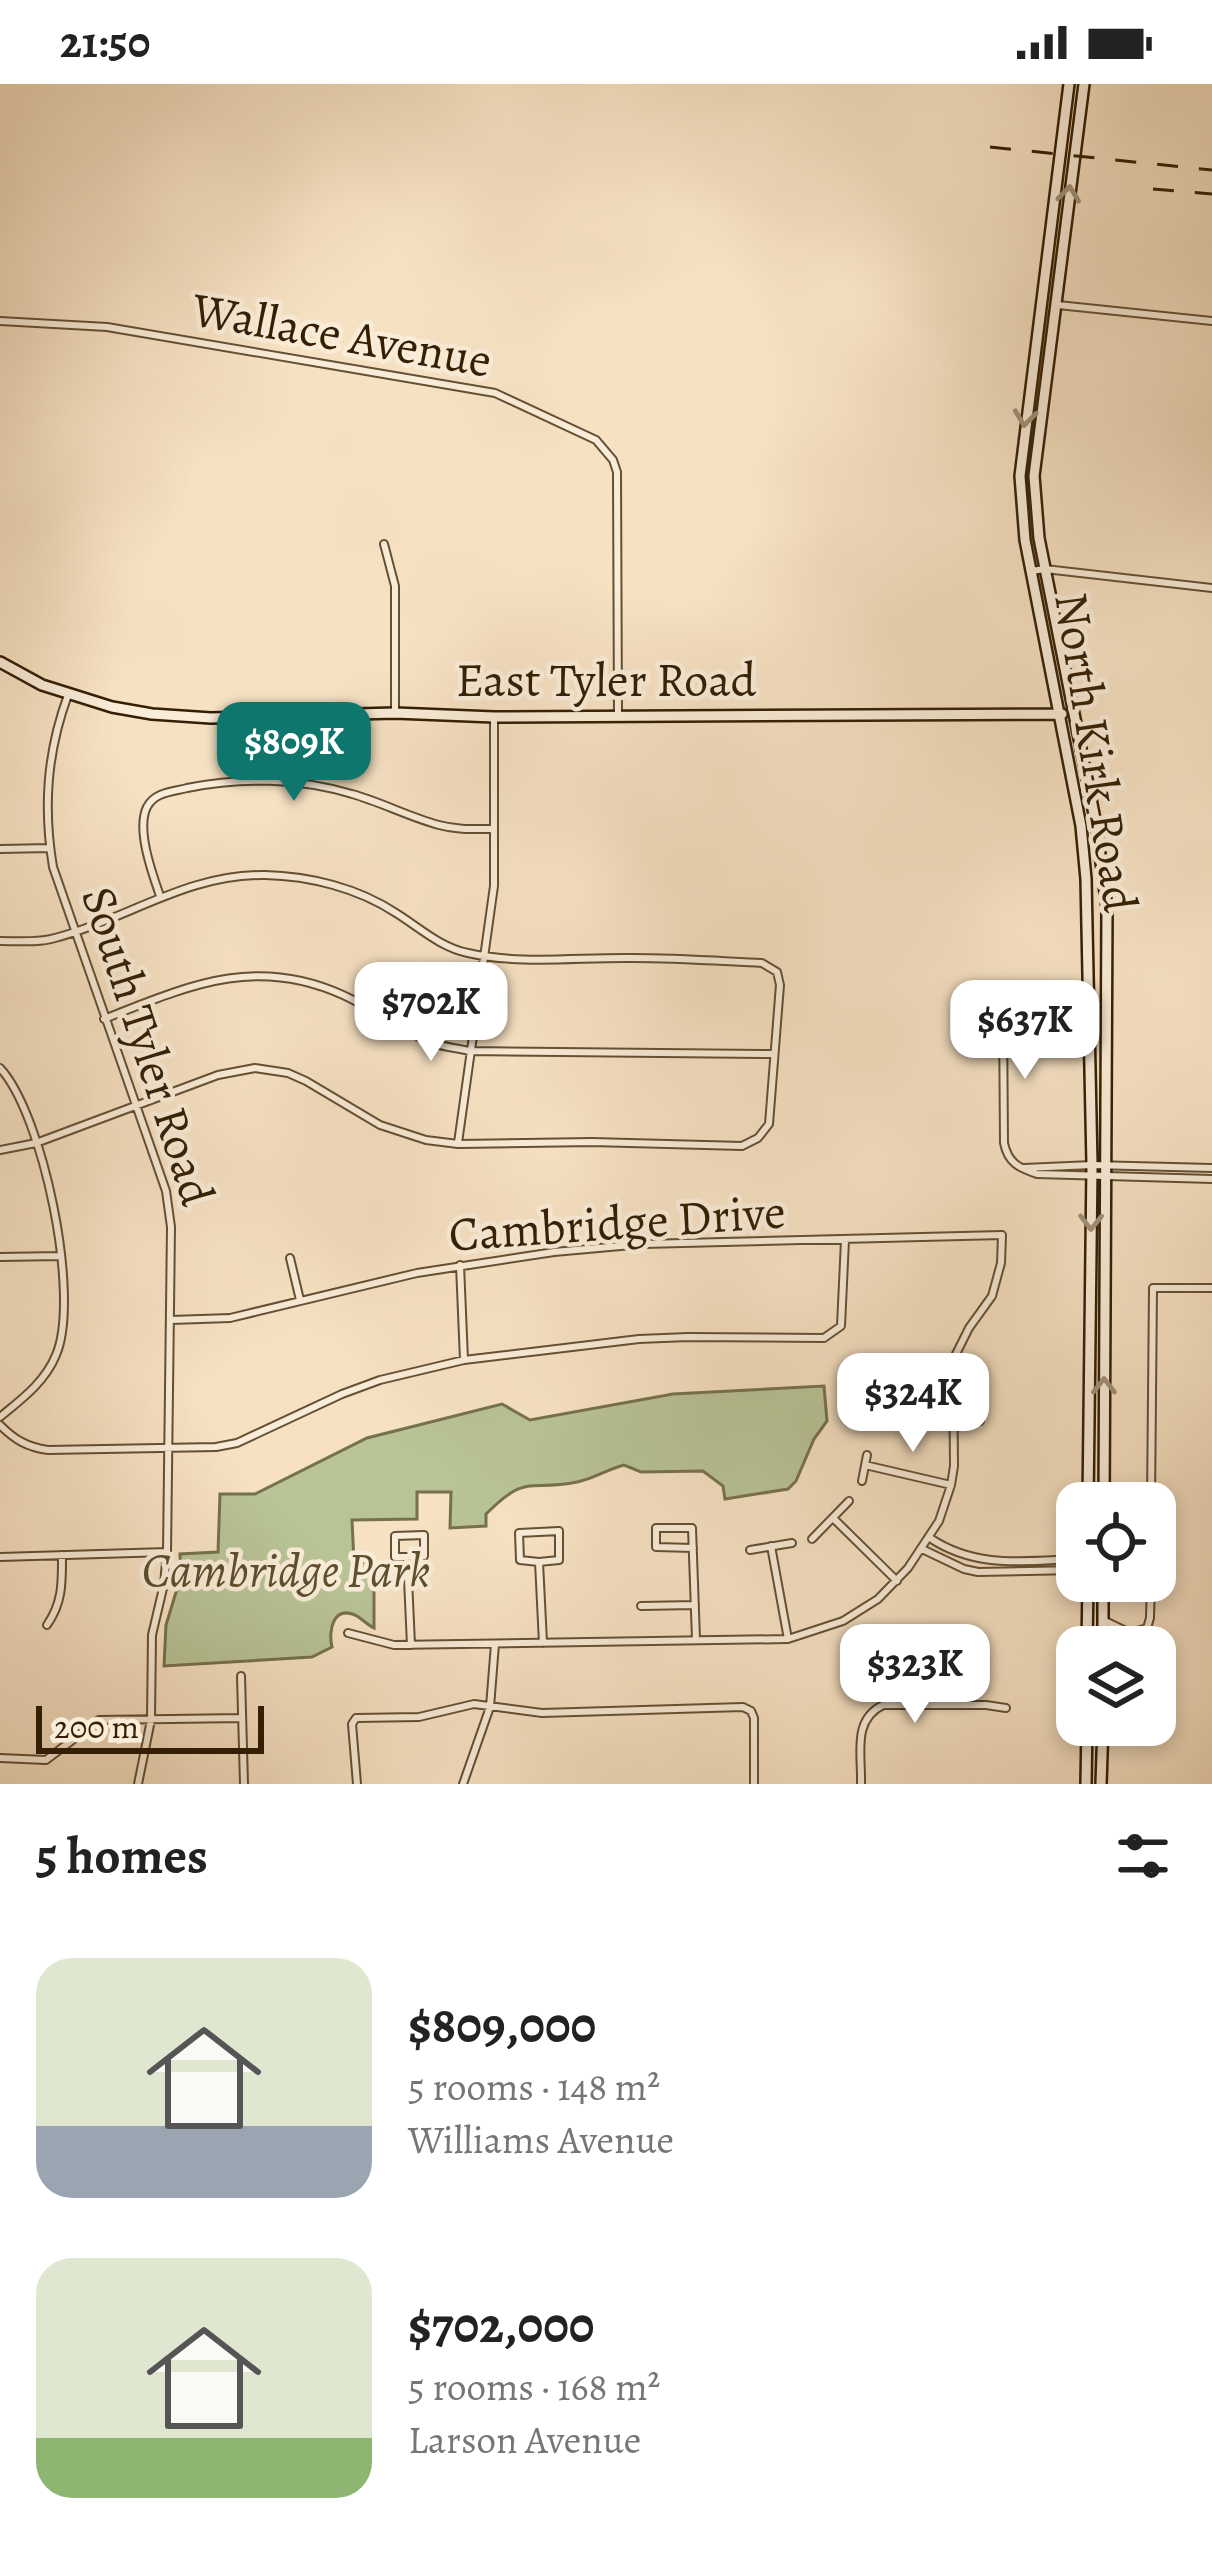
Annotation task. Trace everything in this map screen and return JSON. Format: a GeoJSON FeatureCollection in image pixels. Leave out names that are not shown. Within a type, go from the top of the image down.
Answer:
{"type":"FeatureCollection","features":[{"type":"Feature","properties":{"kind":"main road","name":"North Kirk Road"},"geometry":{"type":"LineString","coordinates":[[1070,84],[1019,476],[1022,520],[1084,853],[1092,1171],[1088,1482]]}},
{"type":"Feature","properties":{"kind":"main road","name":"North Kirk Road"},"geometry":{"type":"LineString","coordinates":[[1084,84],[1034,476],[1036,518],[1096,824],[1107,908],[1103,1482]]}},
{"type":"Feature","properties":{"kind":"main road"},"geometry":{"type":"LineString","coordinates":[[0,662],[68,695]]}},
{"type":"Feature","properties":{"kind":"main road","name":"East Tyler Road"},"geometry":{"type":"LineString","coordinates":[[68,695],[152,714],[211,718],[395,713],[494,717],[1073,712]]}},
{"type":"Feature","properties":{"kind":"main road"},"geometry":{"type":"LineString","coordinates":[[1102,1602],[1103,1626]]}},
{"type":"Feature","properties":{"kind":"main road"},"geometry":{"type":"LineString","coordinates":[[1086,1784],[1087,1746]]}},
{"type":"Feature","properties":{"kind":"main road"},"geometry":{"type":"LineString","coordinates":[[1101,1784],[1102,1746]]}},
{"type":"Feature","properties":{"kind":"street"},"geometry":{"type":"LineString","coordinates":[[1054,304],[1212,321]]}},
{"type":"Feature","properties":{"kind":"street","name":"Wallace Avenue"},"geometry":{"type":"LineString","coordinates":[[0,321],[107,327],[495,393],[596,440],[614,460],[617,472],[618,716]]}},
{"type":"Feature","properties":{"kind":"street"},"geometry":{"type":"LineString","coordinates":[[384,544],[395,586],[395,713]]}},
{"type":"Feature","properties":{"kind":"street"},"geometry":{"type":"LineString","coordinates":[[1031,572],[1045,569],[1212,588]]}},
{"type":"Feature","properties":{"kind":"street","name":"South Tyler Road"},"geometry":{"type":"LineString","coordinates":[[68,695],[48,779],[50,848],[59,890],[169,1206],[167,1552],[152,1635],[152,1720],[138,1784]]}},
{"type":"Feature","properties":{"kind":"street"},"geometry":{"type":"LineString","coordinates":[[458,1144],[494,886],[494,717]]}},
{"type":"Feature","properties":{"kind":"street"},"geometry":{"type":"LineString","coordinates":[[160,896],[148,862],[146,808],[160,794],[202,785],[279,781],[313,785],[442,826],[494,830]]}},
{"type":"Feature","properties":{"kind":"street"},"geometry":{"type":"LineString","coordinates":[[0,849],[50,848]]}},
{"type":"Feature","properties":{"kind":"street"},"geometry":{"type":"LineString","coordinates":[[0,941],[40,941],[74,931],[196,883],[232,877],[296,877],[362,895],[451,948],[483,956],[762,963],[777,971],[780,986],[769,1124],[742,1146],[426,1140],[360,1115],[306,1081],[255,1068],[218,1075],[36,1143],[0,1150]]}},
{"type":"Feature","properties":{"kind":"street"},"geometry":{"type":"LineString","coordinates":[[104,1018],[194,983],[224,976],[280,976],[323,986],[422,1038],[469,1051],[773,1054]]}},
{"type":"Feature","properties":{"kind":"street"},"geometry":{"type":"LineString","coordinates":[[1003,1012],[1004,1143],[1006,1155],[1020,1168],[1212,1168]]}},
{"type":"Feature","properties":{"kind":"street"},"geometry":{"type":"LineString","coordinates":[[0,1068],[18,1093],[51,1196],[65,1315],[56,1357],[33,1389],[0,1421],[14,1439],[30,1447],[237,1443],[380,1380],[464,1360],[548,1348],[672,1337],[824,1338],[841,1326],[845,1240]]}},
{"type":"Feature","properties":{"kind":"street"},"geometry":{"type":"LineString","coordinates":[[1106,1171],[1212,1179]]}},
{"type":"Feature","properties":{"kind":"street","name":"Cambridge Drive"},"geometry":{"type":"LineString","coordinates":[[171,1321],[230,1318],[460,1265],[554,1252],[643,1244],[1002,1235],[992,1296],[953,1360],[954,1390]]}},
{"type":"Feature","properties":{"kind":"street"},"geometry":{"type":"LineString","coordinates":[[0,1257],[60,1256]]}},
{"type":"Feature","properties":{"kind":"street"},"geometry":{"type":"LineString","coordinates":[[290,1258],[300,1300]]}},
{"type":"Feature","properties":{"kind":"street"},"geometry":{"type":"LineString","coordinates":[[460,1265],[464,1360]]}},
{"type":"Feature","properties":{"kind":"street"},"geometry":{"type":"LineString","coordinates":[[1151,1482],[1153,1288],[1212,1288]]}},
{"type":"Feature","properties":{"kind":"street"},"geometry":{"type":"LineString","coordinates":[[882,1368],[884,1407],[954,1408]]}},
{"type":"Feature","properties":{"kind":"street"},"geometry":{"type":"LineString","coordinates":[[348,1634],[394,1645],[788,1639],[843,1621],[897,1582],[929,1538],[951,1485],[954,1390],[977,1389],[980,1421],[954,1421]]}},
{"type":"Feature","properties":{"kind":"street"},"geometry":{"type":"LineString","coordinates":[[862,1481],[867,1455]]}},
{"type":"Feature","properties":{"kind":"street"},"geometry":{"type":"LineString","coordinates":[[865,1466],[951,1485]]}},
{"type":"Feature","properties":{"kind":"street"},"geometry":{"type":"LineString","coordinates":[[812,1539],[849,1501]]}},
{"type":"Feature","properties":{"kind":"street"},"geometry":{"type":"LineString","coordinates":[[832,1518],[897,1582]]}},
{"type":"Feature","properties":{"kind":"street"},"geometry":{"type":"LineString","coordinates":[[693,1548],[656,1547],[656,1528],[692,1528],[693,1548],[696,1639]]}},
{"type":"Feature","properties":{"kind":"street"},"geometry":{"type":"LineString","coordinates":[[559,1531],[559,1560],[539,1562],[520,1560],[519,1533],[559,1531]]}},
{"type":"Feature","properties":{"kind":"street"},"geometry":{"type":"LineString","coordinates":[[424,1535],[424,1556],[407,1557],[395,1557],[395,1536],[424,1535]]}},
{"type":"Feature","properties":{"kind":"street"},"geometry":{"type":"LineString","coordinates":[[929,1538],[957,1553],[991,1562],[1056,1560]]}},
{"type":"Feature","properties":{"kind":"street"},"geometry":{"type":"LineString","coordinates":[[750,1550],[792,1543]]}},
{"type":"Feature","properties":{"kind":"street"},"geometry":{"type":"LineString","coordinates":[[771,1546],[788,1639]]}},
{"type":"Feature","properties":{"kind":"street"},"geometry":{"type":"LineString","coordinates":[[922,1549],[978,1572],[1056,1570]]}},
{"type":"Feature","properties":{"kind":"street"},"geometry":{"type":"LineString","coordinates":[[0,1557],[167,1552]]}},
{"type":"Feature","properties":{"kind":"street"},"geometry":{"type":"LineString","coordinates":[[47,1625],[62,1597],[62,1555]]}},
{"type":"Feature","properties":{"kind":"street"},"geometry":{"type":"LineString","coordinates":[[407,1557],[411,1645]]}},
{"type":"Feature","properties":{"kind":"street"},"geometry":{"type":"LineString","coordinates":[[539,1562],[542,1643]]}},
{"type":"Feature","properties":{"kind":"street"},"geometry":{"type":"LineString","coordinates":[[640,1606],[695,1605]]}},
{"type":"Feature","properties":{"kind":"street"},"geometry":{"type":"LineString","coordinates":[[1102,1620],[1115,1626]]}},
{"type":"Feature","properties":{"kind":"street"},"geometry":{"type":"LineString","coordinates":[[463,1784],[490,1707],[495,1644]]}},
{"type":"Feature","properties":{"kind":"street"},"geometry":{"type":"LineString","coordinates":[[241,1676],[244,1784]]}},
{"type":"Feature","properties":{"kind":"street"},"geometry":{"type":"LineString","coordinates":[[357,1784],[352,1724],[356,1718],[435,1715],[474,1704],[542,1713],[743,1707],[754,1718],[754,1784]]}},
{"type":"Feature","properties":{"kind":"street"},"geometry":{"type":"LineString","coordinates":[[861,1784],[862,1725],[868,1712],[883,1705],[1006,1708]]}},
{"type":"Feature","properties":{"kind":"street"},"geometry":{"type":"LineString","coordinates":[[0,1758],[42,1761],[99,1720],[242,1718]]}},
{"type":"Feature","properties":{"kind":"green space","name":"Cambridge Park"},"geometry":{"type":"Polygon","coordinates":[[[824,1386],[827,1421],[788,1489],[725,1499],[723,1486],[703,1471],[641,1472],[624,1465],[577,1482],[520,1488],[486,1514],[486,1526],[450,1528],[451,1492],[417,1492],[417,1519],[352,1520],[354,1562],[374,1563],[374,1628],[357,1616],[342,1614],[332,1627],[332,1647],[312,1657],[164,1666],[166,1625],[181,1576],[180,1554],[218,1552],[220,1494],[255,1494],[367,1438],[502,1404],[530,1420],[673,1394],[824,1386]]]}},
{"type":"Feature","properties":{"kind":"railway"},"geometry":{"type":"LineString","coordinates":[[990,147],[1212,170]]}},
{"type":"Feature","properties":{"kind":"railway"},"geometry":{"type":"LineString","coordinates":[[1153,189],[1212,194]]}}]}
